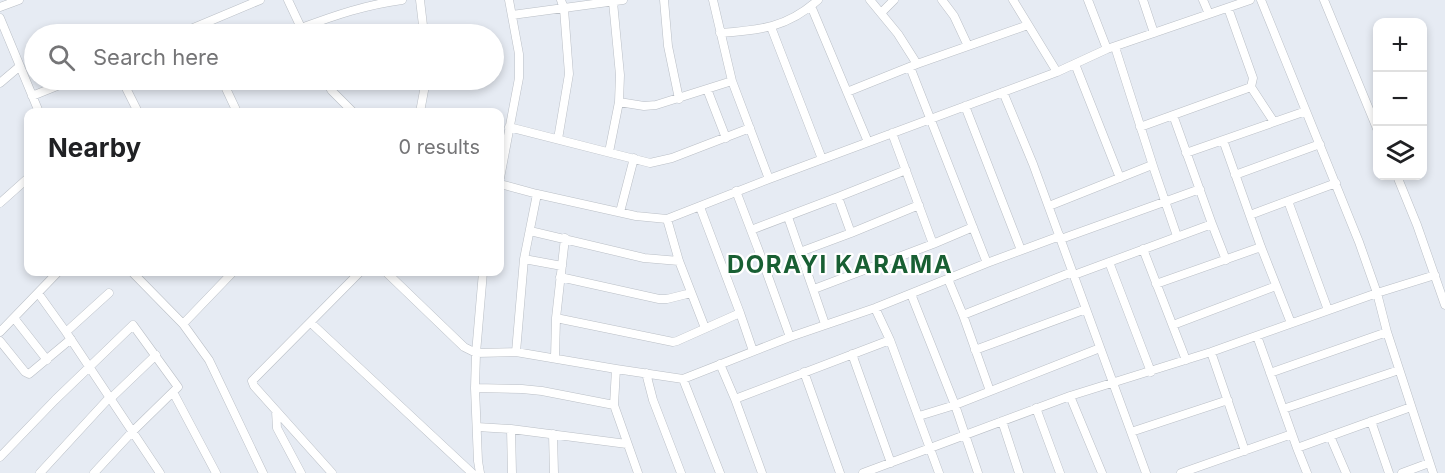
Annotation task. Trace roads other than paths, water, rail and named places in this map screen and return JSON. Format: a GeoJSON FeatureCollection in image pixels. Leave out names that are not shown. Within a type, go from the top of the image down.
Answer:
{"type":"FeatureCollection","features":[{"type":"Feature","properties":{"kind":"street"},"geometry":{"type":"LineString","coordinates":[[0,8],[19,0]]}},
{"type":"Feature","properties":{"kind":"street"},"geometry":{"type":"LineString","coordinates":[[213,24],[260,0]]}},
{"type":"Feature","properties":{"kind":"street"},"geometry":{"type":"LineString","coordinates":[[288,0],[300,24]]}},
{"type":"Feature","properties":{"kind":"street"},"geometry":{"type":"LineString","coordinates":[[318,24],[346,11],[402,0]]}},
{"type":"Feature","properties":{"kind":"street"},"geometry":{"type":"LineString","coordinates":[[420,0],[423,24]]}},
{"type":"Feature","properties":{"kind":"street"},"geometry":{"type":"LineString","coordinates":[[504,155],[519,78],[519,54],[509,0]]}},
{"type":"Feature","properties":{"kind":"street"},"geometry":{"type":"LineString","coordinates":[[558,139],[569,74],[564,9],[561,0]]}},
{"type":"Feature","properties":{"kind":"street"},"geometry":{"type":"LineString","coordinates":[[512,15],[623,0]]}},
{"type":"Feature","properties":{"kind":"street"},"geometry":{"type":"LineString","coordinates":[[664,0],[668,46],[679,99]]}},
{"type":"Feature","properties":{"kind":"street"},"geometry":{"type":"LineString","coordinates":[[713,0],[732,81],[769,178]]}},
{"type":"Feature","properties":{"kind":"street"},"geometry":{"type":"LineString","coordinates":[[720,33],[771,27],[794,18],[818,0]]}},
{"type":"Feature","properties":{"kind":"street"},"geometry":{"type":"LineString","coordinates":[[870,0],[898,34],[914,66],[931,118],[987,263]]}},
{"type":"Feature","properties":{"kind":"street"},"geometry":{"type":"LineString","coordinates":[[881,13],[894,0]]}},
{"type":"Feature","properties":{"kind":"street"},"geometry":{"type":"LineString","coordinates":[[942,0],[954,16],[968,46]]}},
{"type":"Feature","properties":{"kind":"street"},"geometry":{"type":"LineString","coordinates":[[1013,0],[1057,72]]}},
{"type":"Feature","properties":{"kind":"street"},"geometry":{"type":"LineString","coordinates":[[1088,0],[1111,48],[1177,236]]}},
{"type":"Feature","properties":{"kind":"street"},"geometry":{"type":"LineString","coordinates":[[1143,0],[1154,33]]}},
{"type":"Feature","properties":{"kind":"street"},"geometry":{"type":"LineString","coordinates":[[1203,0],[1209,14]]}},
{"type":"Feature","properties":{"kind":"street"},"geometry":{"type":"LineString","coordinates":[[504,185],[636,216],[667,219],[769,178],[1057,72],[1111,48],[1250,0]]}},
{"type":"Feature","properties":{"kind":"street"},"geometry":{"type":"LineString","coordinates":[[1262,0],[1336,183],[1377,293],[1387,332],[1433,473]]}},
{"type":"Feature","properties":{"kind":"street"},"geometry":{"type":"LineString","coordinates":[[1324,0],[1375,126]]}},
{"type":"Feature","properties":{"kind":"street"},"geometry":{"type":"LineString","coordinates":[[609,152],[619,102],[620,67],[613,2]]}},
{"type":"Feature","properties":{"kind":"street"},"geometry":{"type":"LineString","coordinates":[[811,6],[868,141]]}},
{"type":"Feature","properties":{"kind":"street"},"geometry":{"type":"LineString","coordinates":[[1228,8],[1253,78],[1251,87],[1274,122]]}},
{"type":"Feature","properties":{"kind":"street"},"geometry":{"type":"LineString","coordinates":[[0,18],[24,76]]}},
{"type":"Feature","properties":{"kind":"street"},"geometry":{"type":"LineString","coordinates":[[847,92],[1028,25]]}},
{"type":"Feature","properties":{"kind":"street"},"geometry":{"type":"LineString","coordinates":[[771,27],[822,159]]}},
{"type":"Feature","properties":{"kind":"street"},"geometry":{"type":"LineString","coordinates":[[1075,64],[1120,178]]}},
{"type":"Feature","properties":{"kind":"street"},"geometry":{"type":"LineString","coordinates":[[0,83],[20,66]]}},
{"type":"Feature","properties":{"kind":"street"},"geometry":{"type":"LineString","coordinates":[[619,102],[650,106],[732,81]]}},
{"type":"Feature","properties":{"kind":"street"},"geometry":{"type":"LineString","coordinates":[[1140,127],[1251,87]]}},
{"type":"Feature","properties":{"kind":"street"},"geometry":{"type":"LineString","coordinates":[[707,89],[726,138]]}},
{"type":"Feature","properties":{"kind":"street"},"geometry":{"type":"LineString","coordinates":[[30,90],[37,108]]}},
{"type":"Feature","properties":{"kind":"street"},"geometry":{"type":"LineString","coordinates":[[32,96],[47,90]]}},
{"type":"Feature","properties":{"kind":"street"},"geometry":{"type":"LineString","coordinates":[[127,90],[136,108]]}},
{"type":"Feature","properties":{"kind":"street"},"geometry":{"type":"LineString","coordinates":[[227,90],[235,108]]}},
{"type":"Feature","properties":{"kind":"street"},"geometry":{"type":"LineString","coordinates":[[331,90],[349,108]]}},
{"type":"Feature","properties":{"kind":"street"},"geometry":{"type":"LineString","coordinates":[[421,108],[424,90]]}},
{"type":"Feature","properties":{"kind":"street"},"geometry":{"type":"LineString","coordinates":[[1003,92],[1034,164],[1146,473]]}},
{"type":"Feature","properties":{"kind":"street"},"geometry":{"type":"LineString","coordinates":[[965,106],[1021,250]]}},
{"type":"Feature","properties":{"kind":"street"},"geometry":{"type":"LineString","coordinates":[[1186,153],[1306,111]]}},
{"type":"Feature","properties":{"kind":"street"},"geometry":{"type":"LineString","coordinates":[[1173,115],[1226,260]]}},
{"type":"Feature","properties":{"kind":"street"},"geometry":{"type":"LineString","coordinates":[[509,127],[650,163],[660,162],[750,128]]}},
{"type":"Feature","properties":{"kind":"street"},"geometry":{"type":"LineString","coordinates":[[892,133],[933,244]]}},
{"type":"Feature","properties":{"kind":"street"},"geometry":{"type":"LineString","coordinates":[[1223,140],[1291,323]]}},
{"type":"Feature","properties":{"kind":"street"},"geometry":{"type":"LineString","coordinates":[[1235,175],[1320,144]]}},
{"type":"Feature","properties":{"kind":"street"},"geometry":{"type":"LineString","coordinates":[[620,212],[634,159]]}},
{"type":"Feature","properties":{"kind":"street"},"geometry":{"type":"LineString","coordinates":[[1048,206],[1152,165]]}},
{"type":"Feature","properties":{"kind":"street"},"geometry":{"type":"LineString","coordinates":[[751,230],[906,170]]}},
{"type":"Feature","properties":{"kind":"street"},"geometry":{"type":"LineString","coordinates":[[1399,180],[1445,305]]}},
{"type":"Feature","properties":{"kind":"street"},"geometry":{"type":"LineString","coordinates":[[0,203],[24,182]]}},
{"type":"Feature","properties":{"kind":"street"},"geometry":{"type":"LineString","coordinates":[[1250,215],[1336,183]]}},
{"type":"Feature","properties":{"kind":"street"},"geometry":{"type":"LineString","coordinates":[[390,276],[464,347],[476,352],[516,352],[683,379],[825,324],[875,308],[1021,250],[1200,189]]}},
{"type":"Feature","properties":{"kind":"street"},"geometry":{"type":"LineString","coordinates":[[736,191],[790,337]]}},
{"type":"Feature","properties":{"kind":"street"},"geometry":{"type":"LineString","coordinates":[[516,352],[524,259],[537,194]]}},
{"type":"Feature","properties":{"kind":"street"},"geometry":{"type":"LineString","coordinates":[[838,197],[851,233]]}},
{"type":"Feature","properties":{"kind":"street"},"geometry":{"type":"LineString","coordinates":[[1288,201],[1328,310]]}},
{"type":"Feature","properties":{"kind":"street"},"geometry":{"type":"LineString","coordinates":[[800,252],[919,206]]}},
{"type":"Feature","properties":{"kind":"street"},"geometry":{"type":"LineString","coordinates":[[700,207],[753,351]]}},
{"type":"Feature","properties":{"kind":"street"},"geometry":{"type":"LineString","coordinates":[[788,217],[825,324]]}},
{"type":"Feature","properties":{"kind":"street"},"geometry":{"type":"LineString","coordinates":[[667,219],[679,261],[705,328]]}},
{"type":"Feature","properties":{"kind":"street"},"geometry":{"type":"LineString","coordinates":[[963,315],[1212,224]]}},
{"type":"Feature","properties":{"kind":"street"},"geometry":{"type":"LineString","coordinates":[[814,289],[973,227]]}},
{"type":"Feature","properties":{"kind":"street"},"geometry":{"type":"LineString","coordinates":[[530,231],[644,258],[679,261]]}},
{"type":"Feature","properties":{"kind":"street"},"geometry":{"type":"LineString","coordinates":[[555,358],[556,318],[565,238]]}},
{"type":"Feature","properties":{"kind":"street"},"geometry":{"type":"LineString","coordinates":[[1156,284],[1261,247]]}},
{"type":"Feature","properties":{"kind":"street"},"geometry":{"type":"LineString","coordinates":[[1143,249],[1186,360]]}},
{"type":"Feature","properties":{"kind":"street"},"geometry":{"type":"LineString","coordinates":[[524,259],[562,266]]}},
{"type":"Feature","properties":{"kind":"street"},"geometry":{"type":"LineString","coordinates":[[1109,262],[1151,372]]}},
{"type":"Feature","properties":{"kind":"street"},"geometry":{"type":"LineString","coordinates":[[863,473],[1070,396],[1151,372],[1435,275]]}},
{"type":"Feature","properties":{"kind":"street"},"geometry":{"type":"LineString","coordinates":[[0,332],[54,276]]}},
{"type":"Feature","properties":{"kind":"street"},"geometry":{"type":"LineString","coordinates":[[136,276],[183,324],[209,360],[263,473]]}},
{"type":"Feature","properties":{"kind":"street"},"geometry":{"type":"LineString","coordinates":[[183,324],[229,276]]}},
{"type":"Feature","properties":{"kind":"street"},"geometry":{"type":"LineString","coordinates":[[332,473],[252,381],[356,276]]}},
{"type":"Feature","properties":{"kind":"street"},"geometry":{"type":"LineString","coordinates":[[480,473],[475,388],[483,276]]}},
{"type":"Feature","properties":{"kind":"street"},"geometry":{"type":"LineString","coordinates":[[560,277],[667,300],[691,293]]}},
{"type":"Feature","properties":{"kind":"street"},"geometry":{"type":"LineString","coordinates":[[948,279],[990,391]]}},
{"type":"Feature","properties":{"kind":"street"},"geometry":{"type":"LineString","coordinates":[[1173,325],[1276,286]]}},
{"type":"Feature","properties":{"kind":"street"},"geometry":{"type":"LineString","coordinates":[[38,293],[160,473]]}},
{"type":"Feature","properties":{"kind":"street"},"geometry":{"type":"LineString","coordinates":[[0,341],[27,374],[46,360],[109,293]]}},
{"type":"Feature","properties":{"kind":"street"},"geometry":{"type":"LineString","coordinates":[[911,294],[955,405],[978,473]]}},
{"type":"Feature","properties":{"kind":"street"},"geometry":{"type":"LineString","coordinates":[[875,308],[890,339],[939,473]]}},
{"type":"Feature","properties":{"kind":"street"},"geometry":{"type":"LineString","coordinates":[[975,350],[1086,309]]}},
{"type":"Feature","properties":{"kind":"street"},"geometry":{"type":"LineString","coordinates":[[556,318],[667,342],[677,341],[740,313]]}},
{"type":"Feature","properties":{"kind":"street"},"geometry":{"type":"LineString","coordinates":[[14,318],[46,360]]}},
{"type":"Feature","properties":{"kind":"street"},"geometry":{"type":"LineString","coordinates":[[311,323],[472,473]]}},
{"type":"Feature","properties":{"kind":"street"},"geometry":{"type":"LineString","coordinates":[[0,457],[133,325],[178,386],[94,473]]}},
{"type":"Feature","properties":{"kind":"street"},"geometry":{"type":"LineString","coordinates":[[1270,373],[1387,332]]}},
{"type":"Feature","properties":{"kind":"street"},"geometry":{"type":"LineString","coordinates":[[1257,336],[1307,473]]}},
{"type":"Feature","properties":{"kind":"street"},"geometry":{"type":"LineString","coordinates":[[735,399],[890,339]]}},
{"type":"Feature","properties":{"kind":"street"},"geometry":{"type":"LineString","coordinates":[[919,416],[955,405],[1100,348]]}},
{"type":"Feature","properties":{"kind":"street"},"geometry":{"type":"LineString","coordinates":[[1211,352],[1245,451]]}},
{"type":"Feature","properties":{"kind":"street"},"geometry":{"type":"LineString","coordinates":[[852,354],[891,463]]}},
{"type":"Feature","properties":{"kind":"street"},"geometry":{"type":"LineString","coordinates":[[40,473],[110,398],[156,355]]}},
{"type":"Feature","properties":{"kind":"street"},"geometry":{"type":"LineString","coordinates":[[720,364],[762,473]]}},
{"type":"Feature","properties":{"kind":"street"},"geometry":{"type":"LineString","coordinates":[[616,369],[614,405],[638,473]]}},
{"type":"Feature","properties":{"kind":"street"},"geometry":{"type":"LineString","coordinates":[[1283,409],[1399,370]]}},
{"type":"Feature","properties":{"kind":"street"},"geometry":{"type":"LineString","coordinates":[[804,372],[840,473]]}},
{"type":"Feature","properties":{"kind":"street"},"geometry":{"type":"LineString","coordinates":[[646,374],[653,400],[681,473]]}},
{"type":"Feature","properties":{"kind":"street"},"geometry":{"type":"LineString","coordinates":[[683,379],[720,473]]}},
{"type":"Feature","properties":{"kind":"street"},"geometry":{"type":"LineString","coordinates":[[475,388],[542,391],[614,405]]}},
{"type":"Feature","properties":{"kind":"street"},"geometry":{"type":"LineString","coordinates":[[173,392],[216,473]]}},
{"type":"Feature","properties":{"kind":"street"},"geometry":{"type":"LineString","coordinates":[[1070,396],[1102,473]]}},
{"type":"Feature","properties":{"kind":"street"},"geometry":{"type":"LineString","coordinates":[[1131,432],[1228,400]]}},
{"type":"Feature","properties":{"kind":"street"},"geometry":{"type":"LineString","coordinates":[[1297,448],[1411,407]]}},
{"type":"Feature","properties":{"kind":"street"},"geometry":{"type":"LineString","coordinates":[[1036,408],[1060,473]]}},
{"type":"Feature","properties":{"kind":"street"},"geometry":{"type":"LineString","coordinates":[[276,410],[277,428],[301,473]]}},
{"type":"Feature","properties":{"kind":"street"},"geometry":{"type":"LineString","coordinates":[[1371,421],[1389,473]]}},
{"type":"Feature","properties":{"kind":"street"},"geometry":{"type":"LineString","coordinates":[[1002,422],[1019,473]]}},
{"type":"Feature","properties":{"kind":"street"},"geometry":{"type":"LineString","coordinates":[[477,427],[511,429],[627,444]]}},
{"type":"Feature","properties":{"kind":"street"},"geometry":{"type":"LineString","coordinates":[[511,429],[512,473]]}},
{"type":"Feature","properties":{"kind":"street"},"geometry":{"type":"LineString","coordinates":[[553,434],[554,473]]}},
{"type":"Feature","properties":{"kind":"street"},"geometry":{"type":"LineString","coordinates":[[1181,473],[1204,469],[1292,434]]}},
{"type":"Feature","properties":{"kind":"street"},"geometry":{"type":"LineString","coordinates":[[1330,435],[1346,473]]}},
{"type":"Feature","properties":{"kind":"street"},"geometry":{"type":"LineString","coordinates":[[1402,473],[1429,463]]}},
{"type":"Feature","properties":{"kind":"district","name":"DORAYI KARAMA"},"geometry":{"type":"Point","coordinates":[840,265]}}]}
